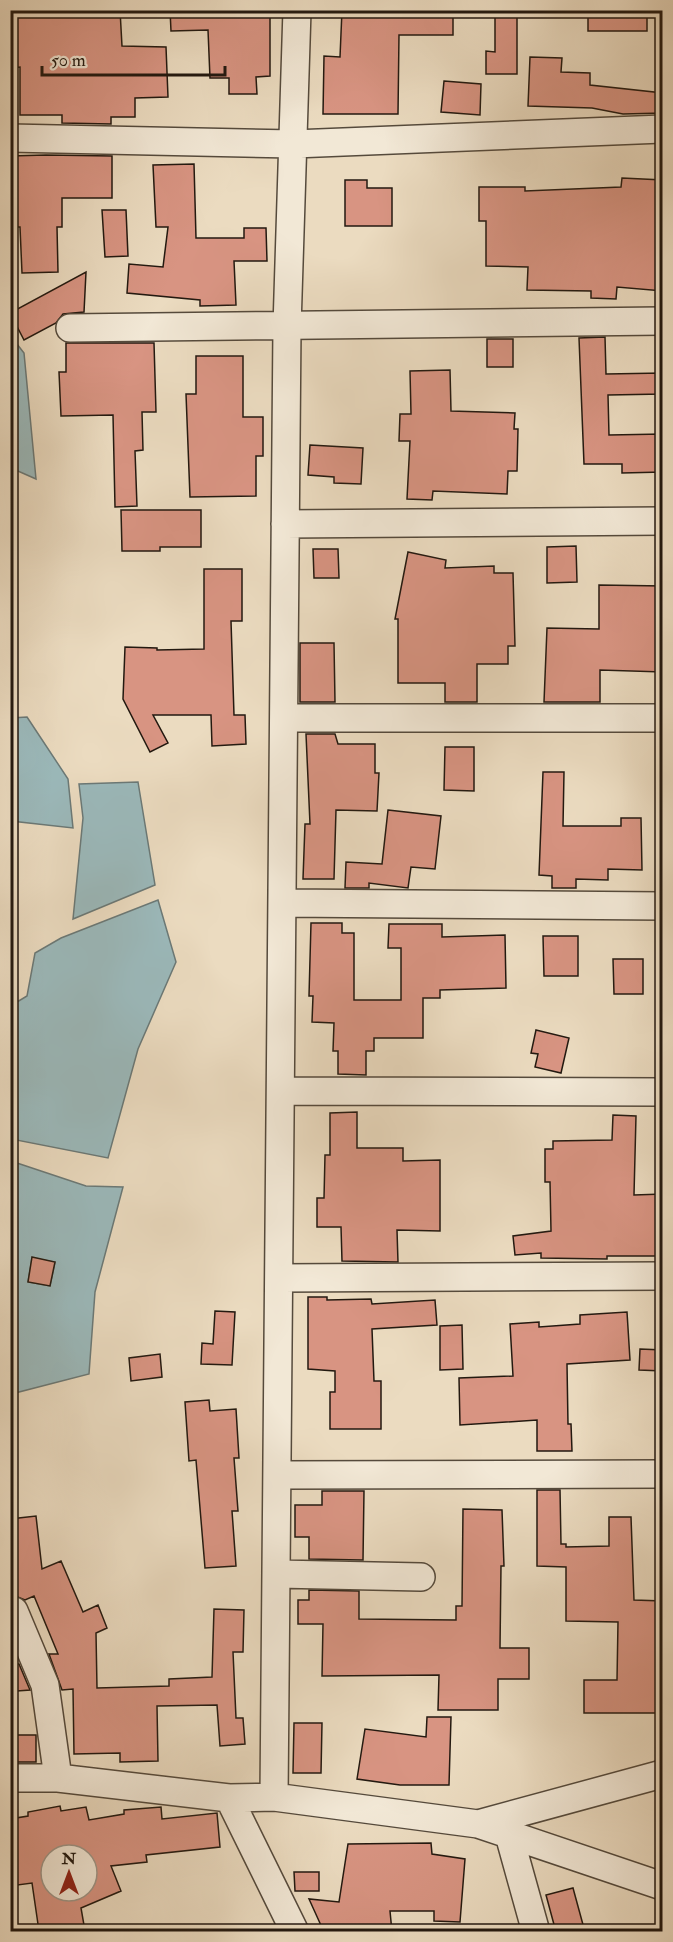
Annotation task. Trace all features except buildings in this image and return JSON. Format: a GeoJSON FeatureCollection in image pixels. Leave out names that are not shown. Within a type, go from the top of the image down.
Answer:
{"type":"FeatureCollection","features":[{"type":"Feature","properties":{"kind":"street"},"geometry":{"type":"LineString","coordinates":[[274,1797],[281,1278],[287,327],[297,10]]}},
{"type":"Feature","properties":{"kind":"street"},"geometry":{"type":"LineString","coordinates":[[10,138],[294,144],[663,129]]}},
{"type":"Feature","properties":{"kind":"street"},"geometry":{"type":"LineString","coordinates":[[70,328],[663,321]]}},
{"type":"Feature","properties":{"kind":"street"},"geometry":{"type":"LineString","coordinates":[[285,524],[663,521]]}},
{"type":"Feature","properties":{"kind":"street"},"geometry":{"type":"LineString","coordinates":[[284,718],[663,718]]}},
{"type":"Feature","properties":{"kind":"street"},"geometry":{"type":"LineString","coordinates":[[283,903],[663,906]]}},
{"type":"Feature","properties":{"kind":"street"},"geometry":{"type":"LineString","coordinates":[[282,1091],[663,1092]]}},
{"type":"Feature","properties":{"kind":"street"},"geometry":{"type":"LineString","coordinates":[[281,1278],[663,1276]]}},
{"type":"Feature","properties":{"kind":"street"},"geometry":{"type":"LineString","coordinates":[[279,1475],[663,1474]]}},
{"type":"Feature","properties":{"kind":"street"},"geometry":{"type":"LineString","coordinates":[[278,1574],[421,1577]]}},
{"type":"Feature","properties":{"kind":"street"},"geometry":{"type":"LineString","coordinates":[[14,1611],[45,1685],[58,1778]]}},
{"type":"Feature","properties":{"kind":"street"},"geometry":{"type":"LineString","coordinates":[[478,1824],[663,1774]]}},
{"type":"Feature","properties":{"kind":"street"},"geometry":{"type":"LineString","coordinates":[[10,1778],[58,1778],[229,1798],[274,1797],[478,1824],[663,1886]]}},
{"type":"Feature","properties":{"kind":"street"},"geometry":{"type":"LineString","coordinates":[[229,1798],[295,1932]]}},
{"type":"Feature","properties":{"kind":"street"},"geometry":{"type":"LineString","coordinates":[[509,1835],[536,1932]]}},
{"type":"Feature","properties":{"kind":"water"},"geometry":{"type":"Polygon","coordinates":[[[10,335],[24,353],[36,479],[11,468],[10,335]]]}},
{"type":"Feature","properties":{"kind":"water"},"geometry":{"type":"Polygon","coordinates":[[[27,717],[68,779],[73,828],[11,821],[11,718],[27,717]]]}},
{"type":"Feature","properties":{"kind":"water"},"geometry":{"type":"Polygon","coordinates":[[[138,782],[155,885],[73,919],[83,818],[79,784],[138,782]]]}},
{"type":"Feature","properties":{"kind":"water"},"geometry":{"type":"Polygon","coordinates":[[[158,900],[176,962],[138,1049],[108,1158],[11,1139],[12,1005],[27,996],[35,953],[61,938],[158,900]]]}},
{"type":"Feature","properties":{"kind":"water"},"geometry":{"type":"Polygon","coordinates":[[[11,1161],[86,1186],[123,1187],[95,1292],[89,1374],[15,1393],[11,1379],[11,1161]],[[32,1258],[28,1282],[50,1286],[55,1262],[32,1258]]]}}]}
